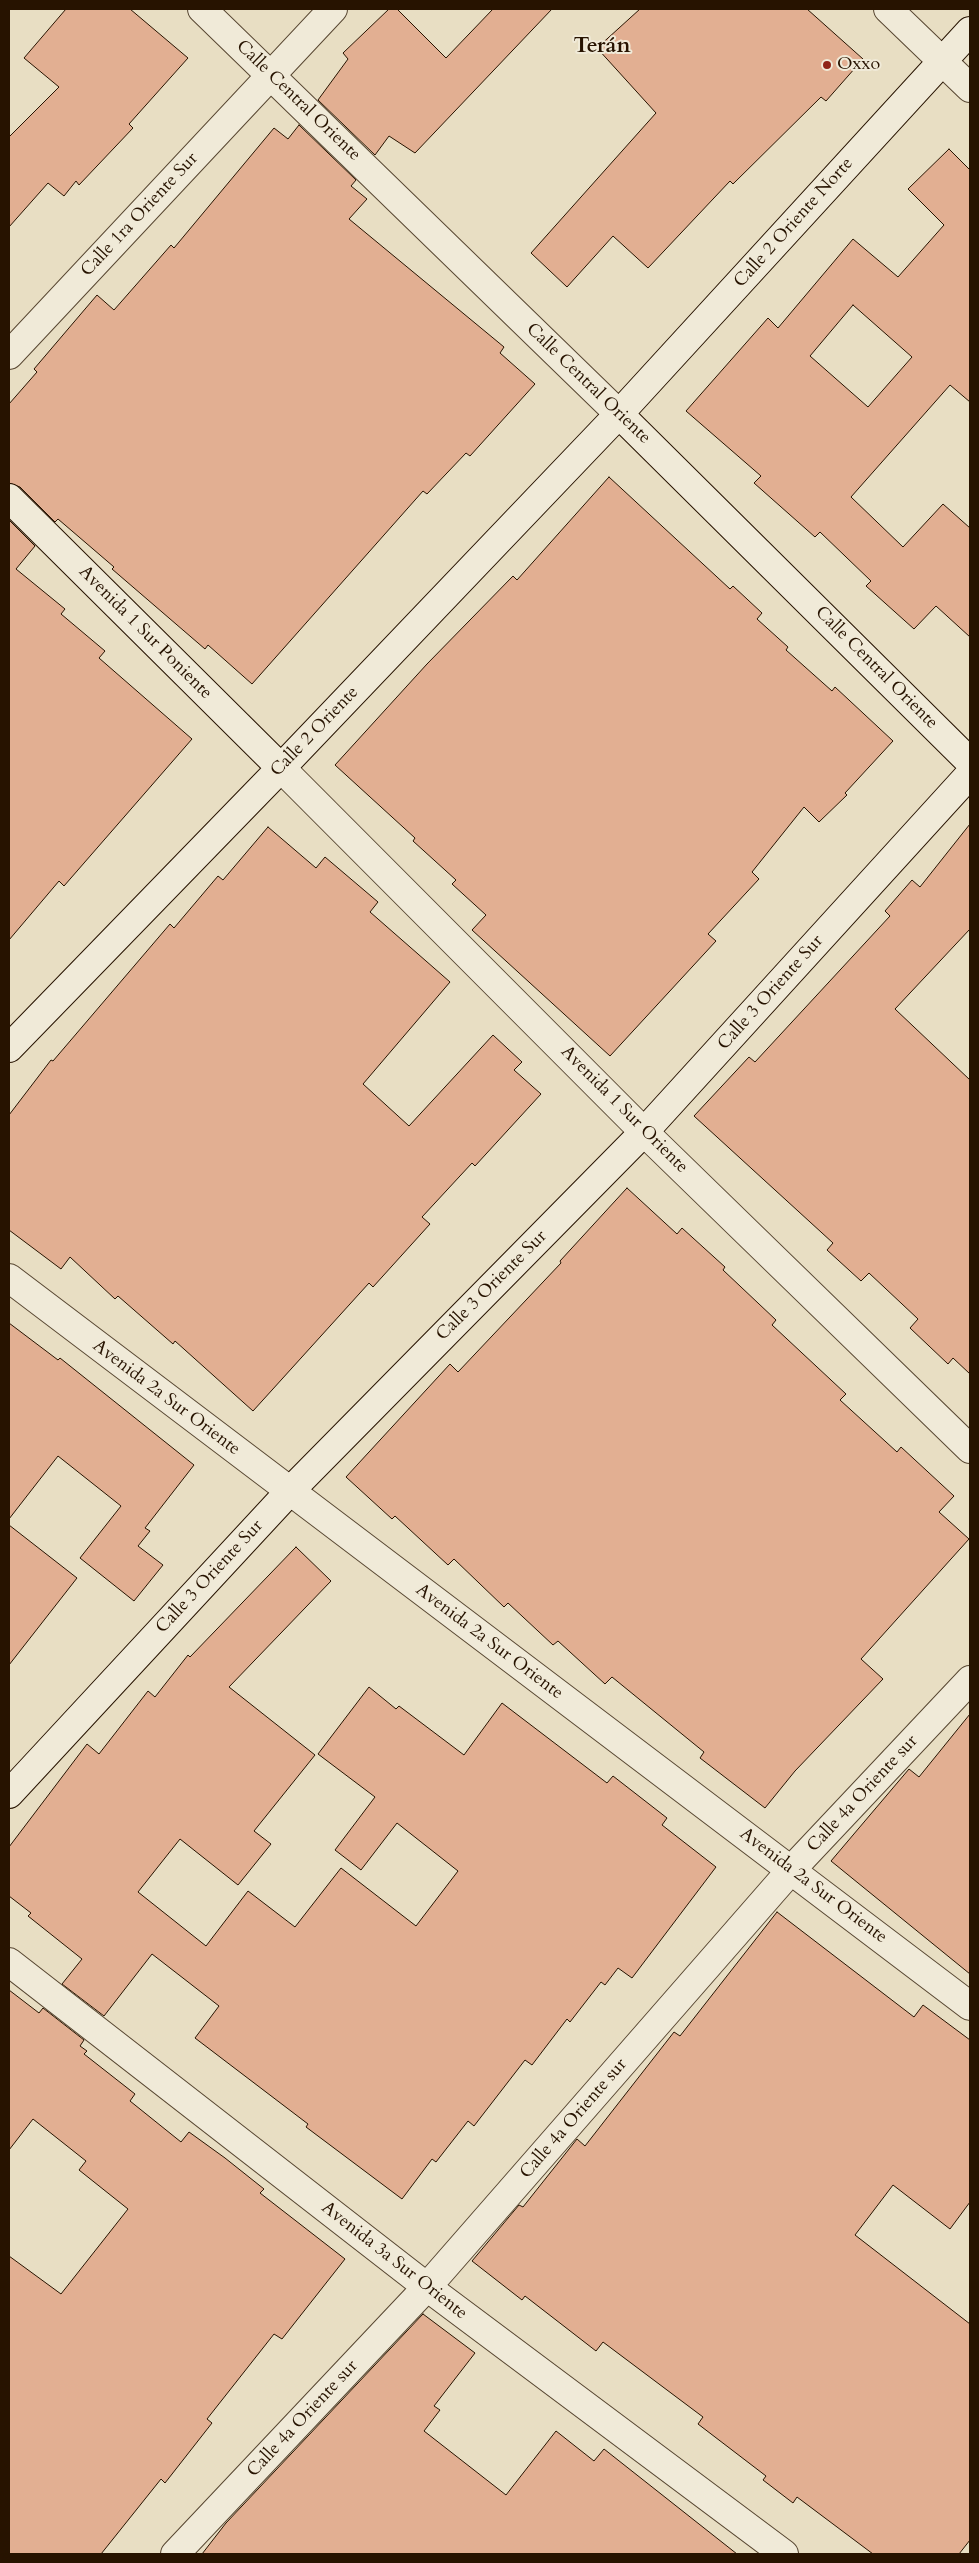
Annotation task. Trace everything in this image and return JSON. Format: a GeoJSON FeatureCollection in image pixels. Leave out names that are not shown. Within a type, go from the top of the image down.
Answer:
{"type":"FeatureCollection","features":[{"type":"Feature","properties":{"kind":"street","name":"Calle Central Oriente"},"geometry":{"type":"LineString","coordinates":[[202,9],[619,414],[970,762]]}},
{"type":"Feature","properties":{"kind":"street","name":"Calle 1ra Oriente Sur"},"geometry":{"type":"LineString","coordinates":[[9,355],[333,9]]}},
{"type":"Feature","properties":{"kind":"street"},"geometry":{"type":"LineString","coordinates":[[888,9],[970,88]]}},
{"type":"Feature","properties":{"kind":"street","name":"Calle 2 Oriente Norte"},"geometry":{"type":"LineString","coordinates":[[619,414],[970,31]]}},
{"type":"Feature","properties":{"kind":"street","name":"Calle 2 Oriente"},"geometry":{"type":"LineString","coordinates":[[9,1048],[281,768],[619,414]]}},
{"type":"Feature","properties":{"kind":"street","name":"Avenida 1 Sur Poniente"},"geometry":{"type":"LineString","coordinates":[[9,498],[281,768]]}},
{"type":"Feature","properties":{"kind":"street","name":"Avenida 1 Sur Oriente"},"geometry":{"type":"LineString","coordinates":[[281,768],[644,1132],[970,1449]]}},
{"type":"Feature","properties":{"kind":"street","name":"Calle 3 Oriente Sur"},"geometry":{"type":"LineString","coordinates":[[9,1794],[289,1492],[644,1132],[970,774]]}},
{"type":"Feature","properties":{"kind":"street","name":"Avenida 2a Sur Oriente"},"geometry":{"type":"LineString","coordinates":[[9,1278],[289,1492],[792,1869],[970,2006]]}},
{"type":"Feature","properties":{"kind":"street","name":"Calle 4a Oriente sur"},"geometry":{"type":"LineString","coordinates":[[175,2554],[428,2287],[792,1869],[970,1680]]}},
{"type":"Feature","properties":{"kind":"street","name":"Avenida 3a Sur Oriente"},"geometry":{"type":"LineString","coordinates":[[9,1962],[428,2287],[784,2554]]}},
{"type":"Feature","properties":{"kind":"building"},"geometry":{"type":"Polygon","coordinates":[[[66,9],[130,9],[188,58],[129,124],[133,128],[79,185],[76,181],[64,196],[48,183],[9,227],[9,137],[59,87],[24,58],[66,9]]]}},
{"type":"Feature","properties":{"kind":"building"},"geometry":{"type":"Polygon","coordinates":[[[389,9],[397,9],[446,58],[493,9],[552,9],[415,153],[389,136],[375,155],[318,100],[348,59],[343,53],[389,9]]]}},
{"type":"Feature","properties":{"kind":"building"},"geometry":{"type":"Polygon","coordinates":[[[640,9],[807,9],[863,59],[826,101],[821,97],[733,184],[730,181],[648,268],[613,236],[567,287],[531,253],[656,113],[597,48],[640,9]]]}},
{"type":"Feature","properties":{"kind":"building"},"geometry":{"type":"Polygon","coordinates":[[[299,125],[356,180],[351,186],[367,199],[349,219],[504,347],[500,353],[535,384],[470,456],[466,453],[427,494],[423,491],[252,684],[208,645],[205,649],[112,569],[114,567],[58,519],[55,522],[20,487],[9,483],[9,404],[37,372],[34,369],[97,295],[114,310],[171,245],[174,248],[274,128],[288,139],[299,125]]]}},
{"type":"Feature","properties":{"kind":"building"},"geometry":{"type":"Polygon","coordinates":[[[949,149],[970,170],[970,402],[950,385],[851,497],[903,547],[943,504],[970,528],[970,637],[936,606],[914,629],[866,586],[871,581],[820,532],[815,537],[754,483],[761,476],[686,411],[768,318],[778,328],[853,239],[898,277],[944,225],[908,189],[949,149]],[[853,305],[810,356],[868,407],[912,357],[853,305]]]}},
{"type":"Feature","properties":{"kind":"building"},"geometry":{"type":"Polygon","coordinates":[[[609,477],[730,589],[733,586],[762,613],[757,619],[788,647],[786,650],[832,691],[835,687],[893,741],[845,793],[847,795],[819,822],[804,807],[752,872],[759,879],[708,934],[716,941],[610,1056],[472,930],[486,915],[452,884],[456,880],[413,841],[415,838],[335,765],[427,664],[513,576],[517,580],[609,477]]]}},
{"type":"Feature","properties":{"kind":"building"},"geometry":{"type":"Polygon","coordinates":[[[9,520],[35,546],[16,569],[65,609],[61,614],[105,651],[99,658],[192,739],[64,886],[59,881],[9,940],[9,520]]]}},
{"type":"Feature","properties":{"kind":"building"},"geometry":{"type":"Polygon","coordinates":[[[970,824],[970,929],[895,1009],[970,1080],[970,1374],[953,1358],[948,1364],[910,1328],[918,1319],[869,1273],[861,1281],[827,1250],[833,1243],[694,1116],[749,1057],[755,1062],[890,916],[885,911],[912,880],[920,887],[970,824]]]}},
{"type":"Feature","properties":{"kind":"building"},"geometry":{"type":"Polygon","coordinates":[[[268,827],[316,868],[325,857],[378,902],[370,912],[450,982],[363,1084],[409,1126],[493,1035],[522,1062],[514,1070],[541,1094],[475,1166],[472,1163],[422,1217],[430,1224],[373,1287],[369,1283],[253,1411],[175,1341],[173,1344],[118,1296],[115,1299],[70,1257],[61,1269],[9,1230],[9,1115],[51,1060],[53,1061],[170,924],[174,928],[218,876],[223,880],[268,827]]]}},
{"type":"Feature","properties":{"kind":"building"},"geometry":{"type":"Polygon","coordinates":[[[627,1188],[677,1234],[682,1228],[725,1267],[723,1270],[776,1320],[772,1325],[846,1394],[840,1400],[897,1452],[901,1447],[954,1496],[939,1512],[969,1539],[861,1659],[883,1679],[795,1771],[765,1808],[700,1758],[704,1752],[612,1677],[605,1684],[558,1641],[553,1645],[508,1603],[504,1607],[454,1559],[448,1565],[395,1516],[392,1519],[346,1477],[450,1364],[458,1372],[561,1263],[560,1261],[627,1188]]]}},
{"type":"Feature","properties":{"kind":"building"},"geometry":{"type":"Polygon","coordinates":[[[9,1323],[58,1360],[60,1358],[194,1465],[145,1528],[150,1531],[138,1546],[163,1565],[134,1601],[80,1558],[121,1506],[58,1456],[9,1519],[9,1323]]]}},
{"type":"Feature","properties":{"kind":"building"},"geometry":{"type":"Polygon","coordinates":[[[9,1525],[77,1578],[9,1665],[9,1525]]]}},
{"type":"Feature","properties":{"kind":"building"},"geometry":{"type":"Polygon","coordinates":[[[296,1547],[331,1581],[229,1687],[315,1755],[254,1831],[271,1844],[238,1885],[180,1839],[138,1892],[206,1946],[248,1891],[295,1927],[341,1868],[416,1926],[458,1871],[397,1823],[361,1870],[335,1850],[375,1797],[318,1754],[369,1687],[396,1709],[399,1706],[464,1755],[502,1703],[607,1783],[613,1776],[667,1818],[662,1825],[716,1867],[632,1978],[618,1968],[605,1985],[601,1982],[570,2022],[567,2019],[532,2065],[525,2060],[474,2126],[468,2121],[436,2162],[432,2159],[402,2199],[306,2127],[308,2124],[195,2038],[219,2006],[152,1954],[104,2016],[62,1984],[82,1959],[28,1916],[31,1913],[9,1896],[9,1847],[87,1744],[99,1754],[148,1691],[155,1697],[188,1655],[190,1657],[296,1547]]]}},
{"type":"Feature","properties":{"kind":"building"},"geometry":{"type":"Polygon","coordinates":[[[970,1714],[970,1974],[831,1861],[909,1769],[919,1777],[970,1714]]]}},
{"type":"Feature","properties":{"kind":"building"},"geometry":{"type":"Polygon","coordinates":[[[777,1912],[914,2017],[923,2005],[970,2040],[970,2202],[950,2229],[893,2185],[855,2235],[970,2324],[970,2540],[959,2554],[873,2554],[797,2497],[793,2503],[763,2480],[766,2476],[698,2424],[703,2417],[603,2342],[596,2351],[525,2296],[522,2300],[472,2261],[519,2205],[523,2207],[577,2139],[585,2146],[674,2032],[680,2036],[777,1912]]]}},
{"type":"Feature","properties":{"kind":"building"},"geometry":{"type":"Polygon","coordinates":[[[9,1990],[39,2013],[43,2008],[84,2040],[80,2046],[87,2051],[84,2054],[135,2094],[130,2101],[181,2142],[189,2132],[264,2189],[260,2193],[345,2259],[282,2339],[274,2334],[207,2419],[212,2423],[165,2483],[161,2479],[101,2554],[9,2554],[9,2256],[61,2294],[128,2209],[79,2170],[86,2161],[33,2119],[9,2150],[9,1990]]]}},
{"type":"Feature","properties":{"kind":"building"},"geometry":{"type":"Polygon","coordinates":[[[423,2314],[475,2353],[434,2406],[440,2410],[424,2431],[506,2495],[556,2431],[594,2461],[604,2449],[737,2554],[202,2554],[226,2523],[423,2314]]]}},
{"type":"Feature","properties":{"kind":"place","name":"Oxxo"},"geometry":{"type":"Point","coordinates":[827,65]}},
{"type":"Feature","properties":{"kind":"district","name":"Terán"},"geometry":{"type":"Point","coordinates":[602,47]}}]}
